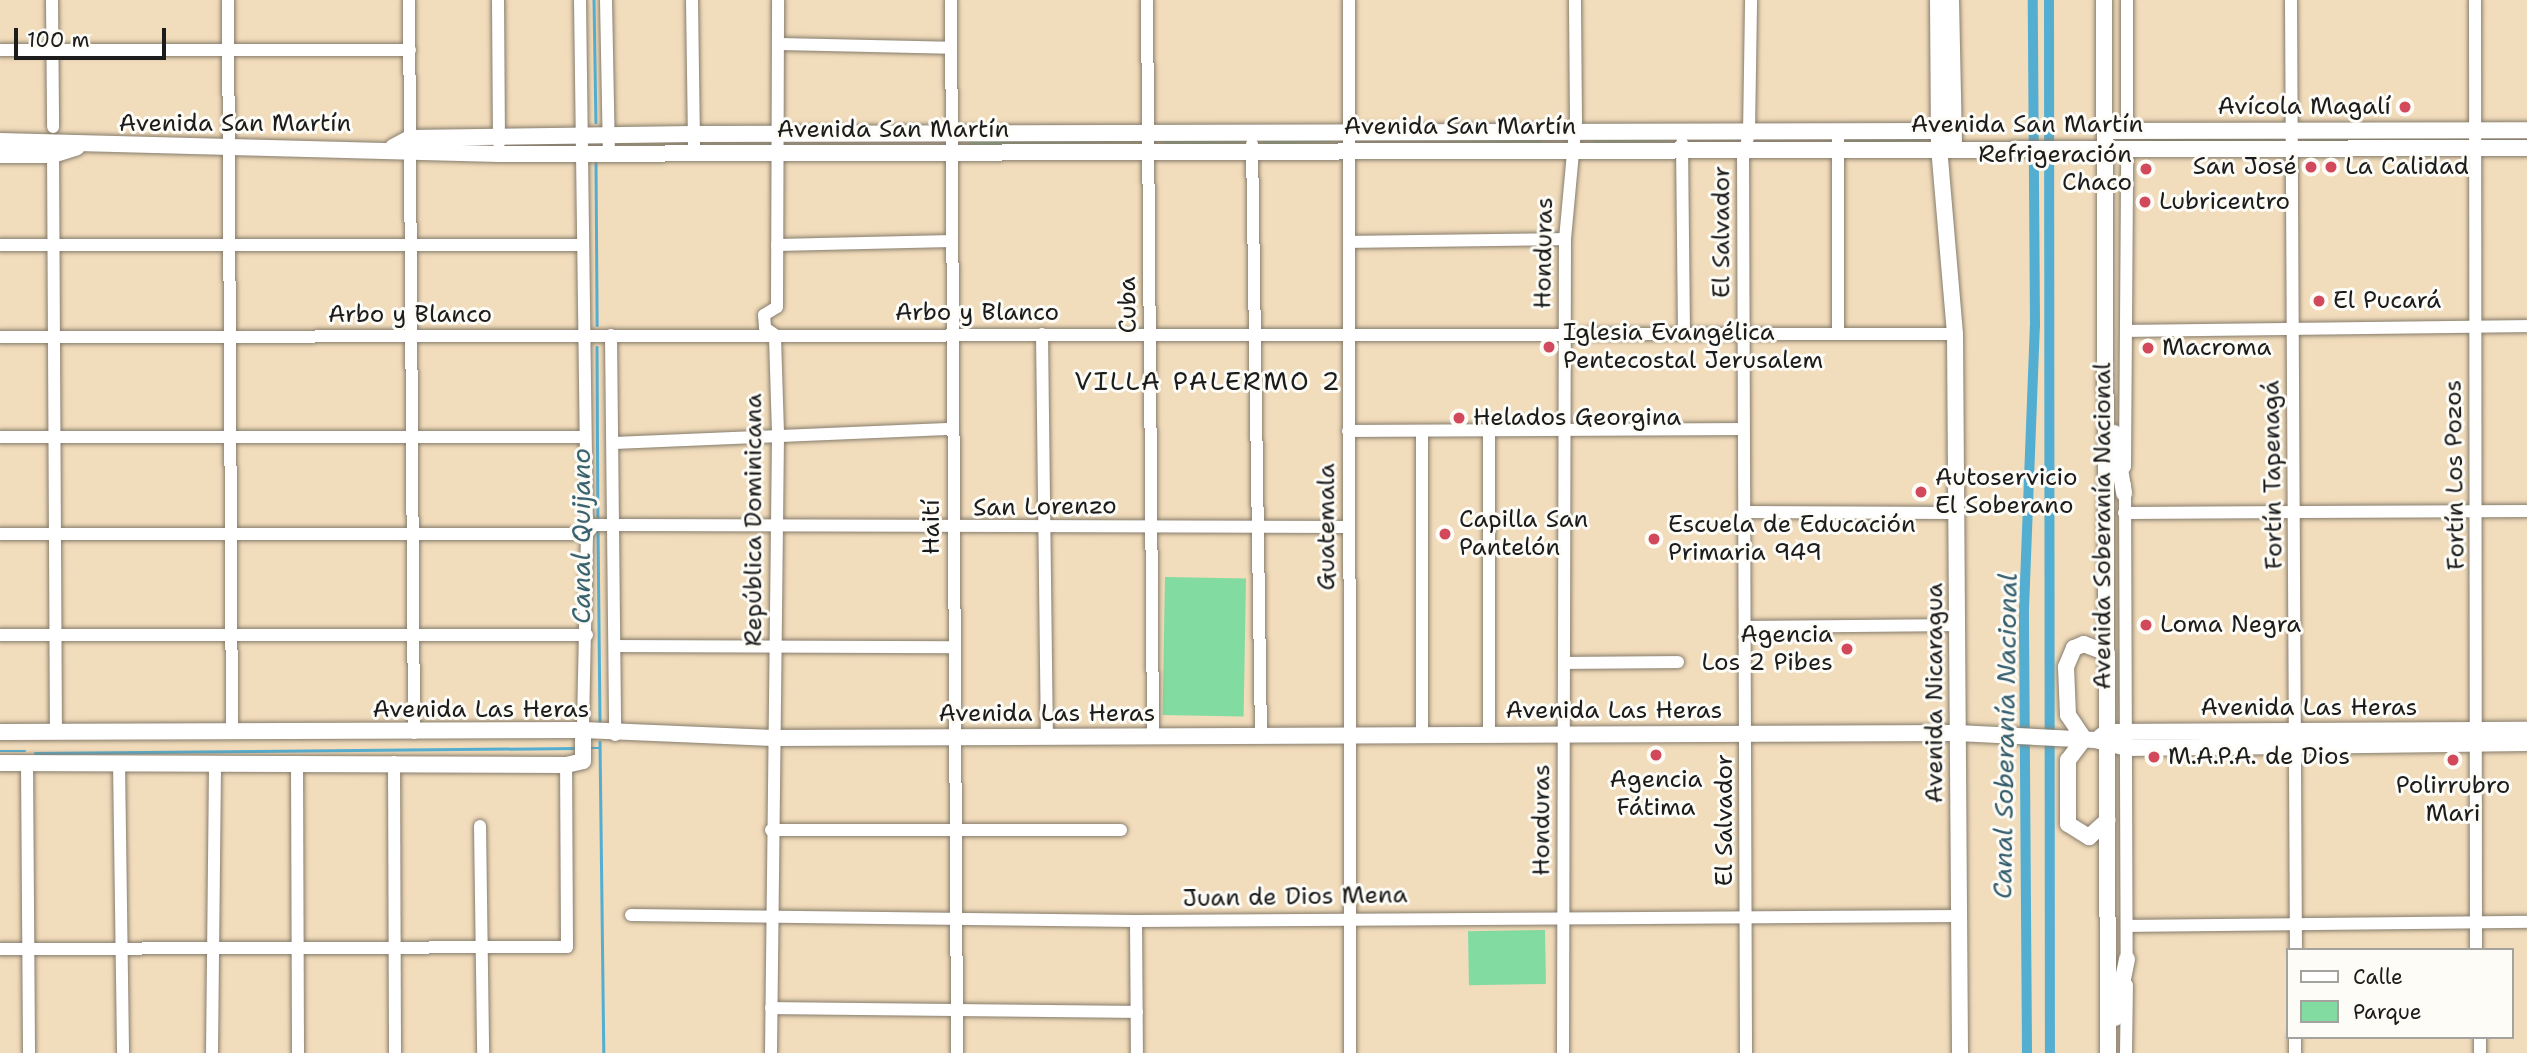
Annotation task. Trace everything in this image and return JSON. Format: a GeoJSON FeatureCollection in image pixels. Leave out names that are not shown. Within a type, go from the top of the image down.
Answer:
{"type":"FeatureCollection","features":[{"type":"Feature","properties":{"kind":"main road","name":"Avenida Nicaragua"},"geometry":{"type":"LineString","coordinates":[[1938,0],[1947,147],[1944,165],[1955,334],[1960,1053]]}},
{"type":"Feature","properties":{"kind":"main road","name":"Avenida Nicaragua"},"geometry":{"type":"LineString","coordinates":[[1946,131],[1951,0]]}},
{"type":"Feature","properties":{"kind":"main road","name":"Avenida Soberanía Nacional"},"geometry":{"type":"LineString","coordinates":[[2104,0],[2107,131],[2107,653],[2098,739],[2108,820],[2108,1052]]}},
{"type":"Feature","properties":{"kind":"main road","name":"Avenida San Martín"},"geometry":{"type":"LineString","coordinates":[[1838,139],[1947,147],[2062,150],[2527,130]]}},
{"type":"Feature","properties":{"kind":"main road","name":"Avenida San Martín"},"geometry":{"type":"LineString","coordinates":[[410,145],[499,154],[583,153],[609,144],[693,134],[952,135],[1252,141],[1346,133],[1576,131],[1682,140],[1746,141],[1838,139],[1946,131]]}},
{"type":"Feature","properties":{"kind":"main road","name":"Avenida San Martín"},"geometry":{"type":"LineString","coordinates":[[2107,131],[2474,148],[2527,148]]}},
{"type":"Feature","properties":{"kind":"main road","name":"Avenida Soberanía Nacional"},"geometry":{"type":"LineString","coordinates":[[2127,131],[2127,148]]}},
{"type":"Feature","properties":{"kind":"main road","name":"Avenida San Martín"},"geometry":{"type":"LineString","coordinates":[[0,141],[53,141],[77,147],[393,147],[499,137],[582,135],[609,144],[694,152],[775,154],[953,153],[1147,141]]}},
{"type":"Feature","properties":{"kind":"main road","name":"Avenida San Martín"},"geometry":{"type":"LineString","coordinates":[[1252,141],[1348,150],[1570,149],[1682,140]]}},
{"type":"Feature","properties":{"kind":"main road","name":"Avenida San Martín"},"geometry":{"type":"LineString","coordinates":[[0,155],[53,141]]}},
{"type":"Feature","properties":{"kind":"main road"},"geometry":{"type":"LineString","coordinates":[[2106,390],[2124,493]]}},
{"type":"Feature","properties":{"kind":"main road"},"geometry":{"type":"LineString","coordinates":[[2107,653],[2084,644],[2068,656],[2068,715],[2098,739],[2068,760],[2068,824],[2089,837],[2108,820]]}},
{"type":"Feature","properties":{"kind":"main road","name":"Avenida Las Heras"},"geometry":{"type":"LineString","coordinates":[[0,732],[414,733],[583,730],[615,735],[773,738],[1957,733],[2004,740],[2477,737],[2527,743]]}},
{"type":"Feature","properties":{"kind":"main road","name":"Avenida Las Heras"},"geometry":{"type":"LineString","coordinates":[[0,763],[394,762],[566,765],[583,761],[583,730]]}},
{"type":"Feature","properties":{"kind":"main road","name":"Avenida Las Heras"},"geometry":{"type":"LineString","coordinates":[[2477,737],[2527,730]]}},
{"type":"Feature","properties":{"kind":"main road"},"geometry":{"type":"LineString","coordinates":[[2108,1052],[2127,958]]}},
{"type":"Feature","properties":{"kind":"street"},"geometry":{"type":"LineString","coordinates":[[52,0],[56,733]]}},
{"type":"Feature","properties":{"kind":"street"},"geometry":{"type":"LineString","coordinates":[[228,0],[232,733]]}},
{"type":"Feature","properties":{"kind":"street"},"geometry":{"type":"LineString","coordinates":[[410,0],[414,733]]}},
{"type":"Feature","properties":{"kind":"street"},"geometry":{"type":"LineString","coordinates":[[498,0],[499,154]]}},
{"type":"Feature","properties":{"kind":"street"},"geometry":{"type":"LineString","coordinates":[[580,0],[585,437],[591,530],[583,730]]}},
{"type":"Feature","properties":{"kind":"street"},"geometry":{"type":"LineString","coordinates":[[606,0],[609,144]]}},
{"type":"Feature","properties":{"kind":"street"},"geometry":{"type":"LineString","coordinates":[[692,0],[694,152]]}},
{"type":"Feature","properties":{"kind":"street","name":"República Dominicana"},"geometry":{"type":"LineString","coordinates":[[771,1053],[771,830],[778,433],[775,334],[765,328],[764,315],[777,307],[775,154],[778,135],[780,44],[778,0]]}},
{"type":"Feature","properties":{"kind":"street","name":"Haití"},"geometry":{"type":"LineString","coordinates":[[951,0],[957,1053]]}},
{"type":"Feature","properties":{"kind":"street","name":"Cuba"},"geometry":{"type":"LineString","coordinates":[[1147,0],[1153,736]]}},
{"type":"Feature","properties":{"kind":"street","name":"Guatemala"},"geometry":{"type":"LineString","coordinates":[[1349,0],[1346,133],[1349,242],[1350,1053]]}},
{"type":"Feature","properties":{"kind":"street","name":"Honduras"},"geometry":{"type":"LineString","coordinates":[[1563,1053],[1565,239],[1570,149],[1576,131],[1575,0]]}},
{"type":"Feature","properties":{"kind":"street","name":"El Salvador"},"geometry":{"type":"LineString","coordinates":[[1746,1053],[1743,334],[1751,0]]}},
{"type":"Feature","properties":{"kind":"street","name":"Avenida Soberanía Nacional"},"geometry":{"type":"LineString","coordinates":[[2127,0],[2127,131]]}},
{"type":"Feature","properties":{"kind":"street","name":"Fortín Tapenagá"},"geometry":{"type":"LineString","coordinates":[[2291,0],[2291,328],[2297,738],[2296,948]]}},
{"type":"Feature","properties":{"kind":"street","name":"Fortín Los Pozos"},"geometry":{"type":"LineString","coordinates":[[2475,0],[2476,948]]}},
{"type":"Feature","properties":{"kind":"street"},"geometry":{"type":"LineString","coordinates":[[780,44],[950,48]]}},
{"type":"Feature","properties":{"kind":"street"},"geometry":{"type":"LineString","coordinates":[[0,50],[410,50]]}},
{"type":"Feature","properties":{"kind":"street"},"geometry":{"type":"LineString","coordinates":[[1838,139],[1838,334]]}},
{"type":"Feature","properties":{"kind":"street"},"geometry":{"type":"LineString","coordinates":[[1682,140],[1684,334]]}},
{"type":"Feature","properties":{"kind":"street"},"geometry":{"type":"LineString","coordinates":[[1252,141],[1261,735]]}},
{"type":"Feature","properties":{"kind":"street","name":"Avenida Soberanía Nacional"},"geometry":{"type":"LineString","coordinates":[[2126,1053],[2124,493],[2127,148]]}},
{"type":"Feature","properties":{"kind":"street"},"geometry":{"type":"LineString","coordinates":[[1349,242],[1565,239]]}},
{"type":"Feature","properties":{"kind":"street"},"geometry":{"type":"LineString","coordinates":[[777,245],[952,241]]}},
{"type":"Feature","properties":{"kind":"street"},"geometry":{"type":"LineString","coordinates":[[0,246],[583,246]]}},
{"type":"Feature","properties":{"kind":"street"},"geometry":{"type":"LineString","coordinates":[[2126,331],[2527,326]]}},
{"type":"Feature","properties":{"kind":"street"},"geometry":{"type":"LineString","coordinates":[[1042,334],[1047,736]]}},
{"type":"Feature","properties":{"kind":"street","name":"Arbo y Blanco"},"geometry":{"type":"LineString","coordinates":[[0,337],[1955,334]]}},
{"type":"Feature","properties":{"kind":"street"},"geometry":{"type":"LineString","coordinates":[[611,335],[615,735]]}},
{"type":"Feature","properties":{"kind":"street"},"geometry":{"type":"LineString","coordinates":[[614,443],[778,433],[953,429]]}},
{"type":"Feature","properties":{"kind":"street"},"geometry":{"type":"LineString","coordinates":[[1348,430],[1489,432],[1743,429]]}},
{"type":"Feature","properties":{"kind":"street"},"geometry":{"type":"LineString","coordinates":[[1422,431],[1422,735]]}},
{"type":"Feature","properties":{"kind":"street"},"geometry":{"type":"LineString","coordinates":[[1489,432],[1489,734]]}},
{"type":"Feature","properties":{"kind":"street"},"geometry":{"type":"LineString","coordinates":[[0,437],[585,437]]}},
{"type":"Feature","properties":{"kind":"street"},"geometry":{"type":"LineString","coordinates":[[2124,513],[2527,511]]}},
{"type":"Feature","properties":{"kind":"street"},"geometry":{"type":"LineString","coordinates":[[1745,512],[1956,513]]}},
{"type":"Feature","properties":{"kind":"street","name":"San Lorenzo"},"geometry":{"type":"LineString","coordinates":[[591,530],[612,525],[775,530],[1045,526],[1348,527]]}},
{"type":"Feature","properties":{"kind":"street"},"geometry":{"type":"LineString","coordinates":[[0,534],[413,534],[591,530]]}},
{"type":"Feature","properties":{"kind":"street"},"geometry":{"type":"LineString","coordinates":[[1746,627],[1958,625]]}},
{"type":"Feature","properties":{"kind":"street"},"geometry":{"type":"LineString","coordinates":[[0,635],[587,635]]}},
{"type":"Feature","properties":{"kind":"street"},"geometry":{"type":"LineString","coordinates":[[616,646],[774,650],[954,647]]}},
{"type":"Feature","properties":{"kind":"street"},"geometry":{"type":"LineString","coordinates":[[1564,663],[1678,662]]}},
{"type":"Feature","properties":{"kind":"street"},"geometry":{"type":"LineString","coordinates":[[119,762],[123,1053]]}},
{"type":"Feature","properties":{"kind":"street"},"geometry":{"type":"LineString","coordinates":[[212,1053],[215,762]]}},
{"type":"Feature","properties":{"kind":"street"},"geometry":{"type":"LineString","coordinates":[[394,762],[395,1053]]}},
{"type":"Feature","properties":{"kind":"street"},"geometry":{"type":"LineString","coordinates":[[27,763],[29,1053]]}},
{"type":"Feature","properties":{"kind":"street"},"geometry":{"type":"LineString","coordinates":[[297,763],[298,1053]]}},
{"type":"Feature","properties":{"kind":"street"},"geometry":{"type":"LineString","coordinates":[[0,949],[297,950],[481,945],[567,947],[566,765]]}},
{"type":"Feature","properties":{"kind":"street"},"geometry":{"type":"LineString","coordinates":[[480,826],[483,1053]]}},
{"type":"Feature","properties":{"kind":"street"},"geometry":{"type":"LineString","coordinates":[[771,830],[956,835],[1121,830]]}},
{"type":"Feature","properties":{"kind":"street","name":"Juan de Dios Mena"},"geometry":{"type":"LineString","coordinates":[[631,915],[1136,920],[1351,916],[1959,916]]}},
{"type":"Feature","properties":{"kind":"street"},"geometry":{"type":"LineString","coordinates":[[1136,920],[1138,1053]]}},
{"type":"Feature","properties":{"kind":"street"},"geometry":{"type":"LineString","coordinates":[[2127,926],[2527,922]]}},
{"type":"Feature","properties":{"kind":"street"},"geometry":{"type":"LineString","coordinates":[[771,1008],[1137,1012]]}},
{"type":"Feature","properties":{"kind":"green space"},"geometry":{"type":"Polygon","coordinates":[[[2306,137],[2460,137],[2460,143],[2306,143],[2306,137]]]}},
{"type":"Feature","properties":{"kind":"green space"},"geometry":{"type":"Polygon","coordinates":[[[1543,138],[1541,143],[1362,140],[1543,138]]]}},
{"type":"Feature","properties":{"kind":"green space"},"geometry":{"type":"Polygon","coordinates":[[[1592,138],[1670,138],[1670,141],[1595,143],[1592,138]]]}},
{"type":"Feature","properties":{"kind":"green space"},"geometry":{"type":"Polygon","coordinates":[[[1845,138],[1921,138],[1921,141],[1848,143],[1845,138]]]}},
{"type":"Feature","properties":{"kind":"green space"},"geometry":{"type":"Polygon","coordinates":[[[2140,138],[2277,139],[2277,144],[2140,144],[2140,138]]]}},
{"type":"Feature","properties":{"kind":"green space"},"geometry":{"type":"Polygon","coordinates":[[[1161,139],[1242,140],[1242,143],[1165,145],[1161,139]]]}},
{"type":"Feature","properties":{"kind":"green space"},"geometry":{"type":"Polygon","coordinates":[[[1260,139],[1331,140],[1331,142],[1264,145],[1260,139]]]}},
{"type":"Feature","properties":{"kind":"green space"},"geometry":{"type":"Polygon","coordinates":[[[971,140],[1136,140],[1136,142],[969,146],[971,140]]]}},
{"type":"Feature","properties":{"kind":"green space"},"geometry":{"type":"Polygon","coordinates":[[[1165,577],[1246,578],[1244,716],[1163,715],[1165,577]]]}},
{"type":"Feature","properties":{"kind":"green space"},"geometry":{"type":"Polygon","coordinates":[[[1545,930],[1546,984],[1469,985],[1468,931],[1545,930]]]}},
{"type":"Feature","properties":{"kind":"waterway","name":"Canal Quijano"},"geometry":{"type":"LineString","coordinates":[[594,0],[596,122]]}},
{"type":"Feature","properties":{"kind":"waterway","name":"Canal Soberanía Nacional"},"geometry":{"type":"LineString","coordinates":[[2027,1053],[2024,609],[2035,326],[2033,0]]}},
{"type":"Feature","properties":{"kind":"waterway"},"geometry":{"type":"LineString","coordinates":[[2049,0],[2050,1053]]}},
{"type":"Feature","properties":{"kind":"waterway","name":"Canal Quijano"},"geometry":{"type":"LineString","coordinates":[[596,163],[597,325]]}},
{"type":"Feature","properties":{"kind":"waterway","name":"Canal Quijano"},"geometry":{"type":"LineString","coordinates":[[597,347],[598,519]]}},
{"type":"Feature","properties":{"kind":"waterway","name":"Canal Quijano"},"geometry":{"type":"LineString","coordinates":[[598,529],[600,725]]}},
{"type":"Feature","properties":{"kind":"waterway","name":"Canal Quijano"},"geometry":{"type":"LineString","coordinates":[[600,742],[604,1053]]}},
{"type":"Feature","properties":{"kind":"waterway"},"geometry":{"type":"LineString","coordinates":[[35,753],[578,748]]}},
{"type":"Feature","properties":{"kind":"waterway"},"geometry":{"type":"LineString","coordinates":[[588,748],[600,748]]}},
{"type":"Feature","properties":{"kind":"waterway"},"geometry":{"type":"LineString","coordinates":[[0,751],[25,751]]}},
{"type":"Feature","properties":{"kind":"place","name":"Avícola Magalí"},"geometry":{"type":"Point","coordinates":[2405,107]}},
{"type":"Feature","properties":{"kind":"place","name":"San José"},"geometry":{"type":"Point","coordinates":[2311,167]}},
{"type":"Feature","properties":{"kind":"place","name":"La Calidad"},"geometry":{"type":"Point","coordinates":[2331,167]}},
{"type":"Feature","properties":{"kind":"place","name":"Refrigeración Chaco"},"geometry":{"type":"Point","coordinates":[2146,169]}},
{"type":"Feature","properties":{"kind":"place","name":"Lubricentro"},"geometry":{"type":"Point","coordinates":[2145,202]}},
{"type":"Feature","properties":{"kind":"place","name":"El Pucará"},"geometry":{"type":"Point","coordinates":[2319,301]}},
{"type":"Feature","properties":{"kind":"place","name":"Iglesia Evangélica Pentecostal Jerusalem"},"geometry":{"type":"Point","coordinates":[1549,347]}},
{"type":"Feature","properties":{"kind":"place","name":"Macroma"},"geometry":{"type":"Point","coordinates":[2148,348]}},
{"type":"Feature","properties":{"kind":"place","name":"Helados Georgina"},"geometry":{"type":"Point","coordinates":[1459,418]}},
{"type":"Feature","properties":{"kind":"place","name":"Autoservicio El Soberano"},"geometry":{"type":"Point","coordinates":[1921,492]}},
{"type":"Feature","properties":{"kind":"place","name":"Capilla San Pantelón"},"geometry":{"type":"Point","coordinates":[1445,534]}},
{"type":"Feature","properties":{"kind":"place","name":"Escuela de Educación Primaria 949"},"geometry":{"type":"Point","coordinates":[1654,539]}},
{"type":"Feature","properties":{"kind":"place","name":"Loma Negra"},"geometry":{"type":"Point","coordinates":[2146,625]}},
{"type":"Feature","properties":{"kind":"place","name":"Agencia Los 2 Pibes"},"geometry":{"type":"Point","coordinates":[1847,649]}},
{"type":"Feature","properties":{"kind":"place","name":"Agencia Fátima"},"geometry":{"type":"Point","coordinates":[1656,755]}},
{"type":"Feature","properties":{"kind":"place","name":"M.A.P.A. de Dios"},"geometry":{"type":"Point","coordinates":[2154,757]}},
{"type":"Feature","properties":{"kind":"place","name":"Polirrubro Mari"},"geometry":{"type":"Point","coordinates":[2453,760]}},
{"type":"Feature","properties":{"kind":"district","name":"VILLA PALERMO 2"},"geometry":{"type":"Point","coordinates":[1208,381]}}]}
